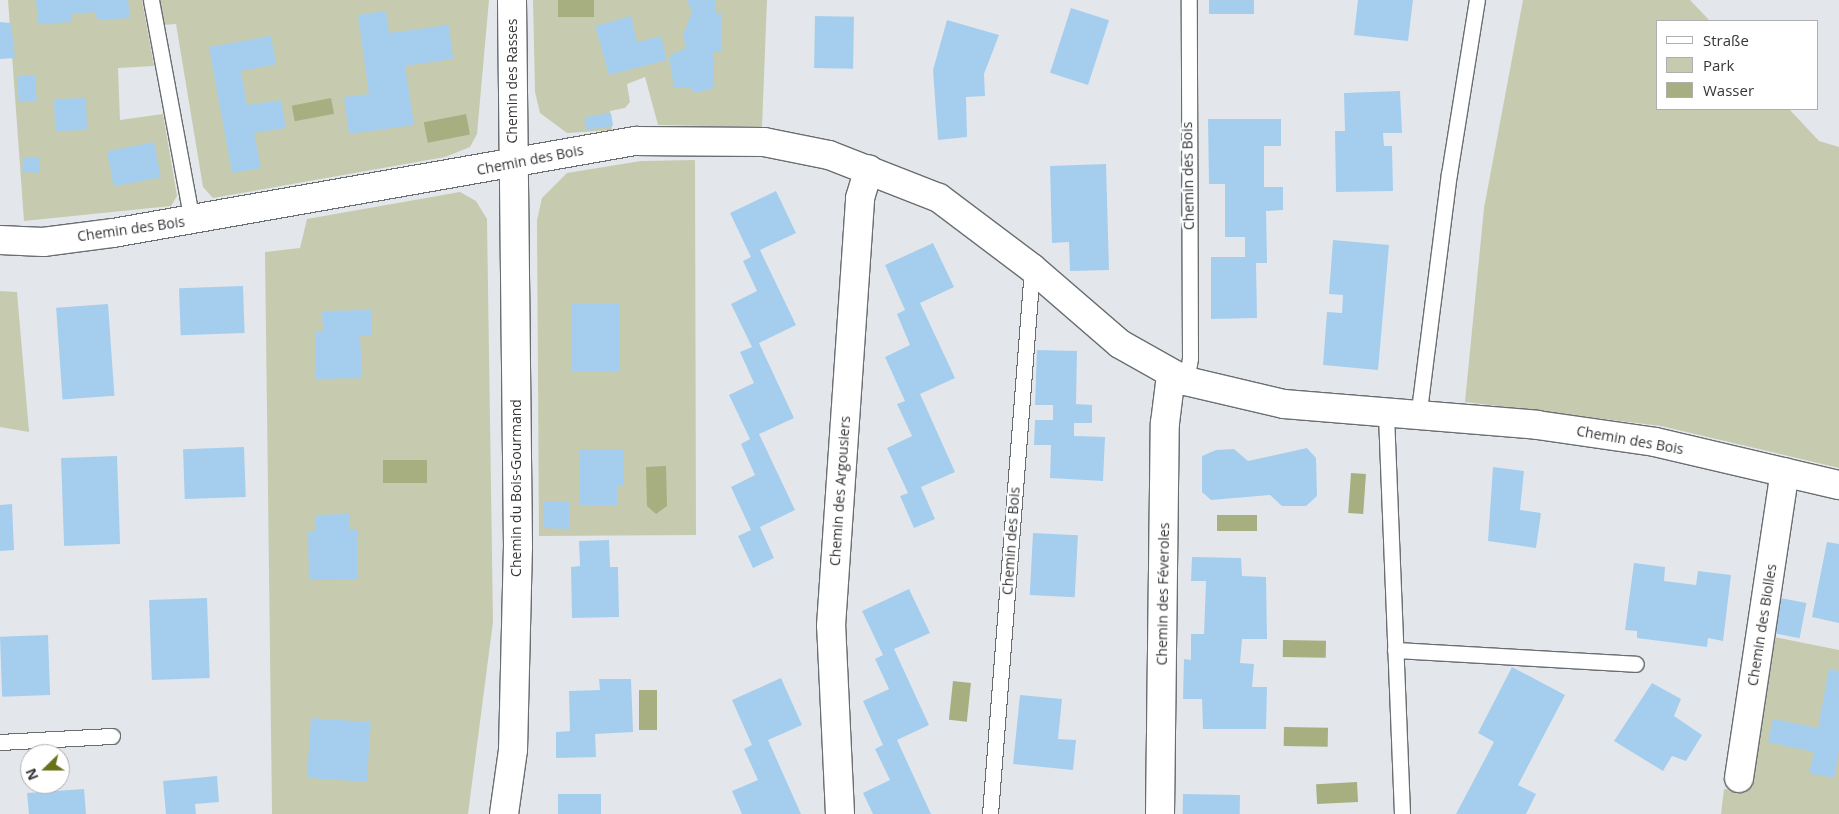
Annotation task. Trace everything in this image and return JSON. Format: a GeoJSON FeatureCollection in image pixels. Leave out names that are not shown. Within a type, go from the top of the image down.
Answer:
{"type":"FeatureCollection","features":[{"type":"Feature","properties":{"kind":"street","name":"Chemin des Rasses"},"geometry":{"type":"LineString","coordinates":[[512,0],[512,162]]}},
{"type":"Feature","properties":{"kind":"street","name":"Chemin des Bois"},"geometry":{"type":"LineString","coordinates":[[0,240],[44,242],[192,221],[512,162],[670,139],[797,147],[869,168],[939,198],[1032,268],[1120,344],[1178,378],[1284,404],[1418,418],[1537,424],[1645,440],[1839,485]]}},
{"type":"Feature","properties":{"kind":"street","name":"Chemin du Bois-Gourmand"},"geometry":{"type":"LineString","coordinates":[[504,814],[513,750],[518,547],[512,162]]}},
{"type":"Feature","properties":{"kind":"street","name":"Chemin des Argousiers"},"geometry":{"type":"LineString","coordinates":[[840,814],[831,626],[860,198],[869,168]]}},
{"type":"Feature","properties":{"kind":"street","name":"Chemin des Féveroles"},"geometry":{"type":"LineString","coordinates":[[1160,814],[1166,423],[1178,378]]}},
{"type":"Feature","properties":{"kind":"street","name":"Chemin des Biolles"},"geometry":{"type":"LineString","coordinates":[[1739,778],[1785,472]]}},
{"type":"Feature","properties":{"kind":"lane"},"geometry":{"type":"LineString","coordinates":[[151,0],[192,221]]}},
{"type":"Feature","properties":{"kind":"lane","name":"Chemin des Bois"},"geometry":{"type":"LineString","coordinates":[[1178,378],[1190,358],[1190,0]]}},
{"type":"Feature","properties":{"kind":"lane"},"geometry":{"type":"LineString","coordinates":[[1418,418],[1449,174],[1477,0]]}},
{"type":"Feature","properties":{"kind":"lane","name":"Chemin des Bois"},"geometry":{"type":"LineString","coordinates":[[990,814],[1032,268]]}},
{"type":"Feature","properties":{"kind":"lane"},"geometry":{"type":"LineString","coordinates":[[1386,415],[1402,814]]}},
{"type":"Feature","properties":{"kind":"lane"},"geometry":{"type":"LineString","coordinates":[[1396,650],[1636,664]]}},
{"type":"Feature","properties":{"kind":"lane"},"geometry":{"type":"LineString","coordinates":[[0,742],[112,736]]}},
{"type":"Feature","properties":{"kind":"green space"},"geometry":{"type":"Polygon","coordinates":[[[8,0],[142,0],[154,66],[118,68],[120,120],[163,114],[177,196],[171,206],[24,221],[8,0]]]}},
{"type":"Feature","properties":{"kind":"green space"},"geometry":{"type":"Polygon","coordinates":[[[159,0],[489,0],[477,134],[470,147],[445,157],[213,198],[203,187],[176,24],[163,25],[159,0]]]}},
{"type":"Feature","properties":{"kind":"green space"},"geometry":{"type":"Polygon","coordinates":[[[533,0],[767,0],[762,127],[658,125],[645,77],[627,84],[630,102],[625,108],[610,111],[612,130],[567,133],[540,113],[535,92],[533,0]]]}},
{"type":"Feature","properties":{"kind":"green space"},"geometry":{"type":"Polygon","coordinates":[[[1523,0],[1690,0],[1709,20],[1656,20],[1656,110],[1790,110],[1819,141],[1839,147],[1839,468],[1661,426],[1465,402],[1484,208],[1523,0]]]}},
{"type":"Feature","properties":{"kind":"green space"},"geometry":{"type":"Polygon","coordinates":[[[695,160],[696,535],[539,536],[537,220],[542,198],[567,173],[641,161],[695,160]]]}},
{"type":"Feature","properties":{"kind":"green space"},"geometry":{"type":"Polygon","coordinates":[[[460,192],[476,201],[487,219],[493,622],[468,814],[272,814],[265,252],[300,248],[307,219],[460,192]]]}},
{"type":"Feature","properties":{"kind":"green space"},"geometry":{"type":"Polygon","coordinates":[[[0,291],[17,292],[29,432],[0,427],[0,291]]]}},
{"type":"Feature","properties":{"kind":"green space"},"geometry":{"type":"Polygon","coordinates":[[[1774,637],[1839,650],[1839,814],[1721,814],[1724,789],[1746,792],[1774,637]]]}},
{"type":"Feature","properties":{"kind":"water"},"geometry":{"type":"Polygon","coordinates":[[[558,0],[594,0],[594,17],[558,17],[558,0]]]}},
{"type":"Feature","properties":{"kind":"water"},"geometry":{"type":"Polygon","coordinates":[[[331,98],[334,114],[295,121],[292,106],[331,98]]]}},
{"type":"Feature","properties":{"kind":"water"},"geometry":{"type":"Polygon","coordinates":[[[466,114],[470,135],[428,143],[424,122],[466,114]]]}},
{"type":"Feature","properties":{"kind":"water"},"geometry":{"type":"Polygon","coordinates":[[[383,460],[427,460],[427,483],[383,483],[383,460]]]}},
{"type":"Feature","properties":{"kind":"water"},"geometry":{"type":"Polygon","coordinates":[[[666,466],[667,506],[656,514],[647,506],[646,467],[666,466]]]}},
{"type":"Feature","properties":{"kind":"water"},"geometry":{"type":"Polygon","coordinates":[[[1351,473],[1366,474],[1363,514],[1348,513],[1351,473]]]}},
{"type":"Feature","properties":{"kind":"water"},"geometry":{"type":"Polygon","coordinates":[[[1217,515],[1257,515],[1257,531],[1217,531],[1217,515]]]}},
{"type":"Feature","properties":{"kind":"water"},"geometry":{"type":"Polygon","coordinates":[[[1283,640],[1326,641],[1326,658],[1283,657],[1283,640]]]}},
{"type":"Feature","properties":{"kind":"water"},"geometry":{"type":"Polygon","coordinates":[[[953,681],[971,683],[967,722],[949,720],[953,681]]]}},
{"type":"Feature","properties":{"kind":"water"},"geometry":{"type":"Polygon","coordinates":[[[639,690],[657,690],[657,730],[639,730],[639,690]]]}},
{"type":"Feature","properties":{"kind":"water"},"geometry":{"type":"Polygon","coordinates":[[[1284,727],[1328,728],[1328,747],[1284,746],[1284,727]]]}},
{"type":"Feature","properties":{"kind":"water"},"geometry":{"type":"Polygon","coordinates":[[[1357,782],[1358,802],[1317,804],[1316,784],[1357,782]]]}},
{"type":"Feature","properties":{"kind":"building"},"geometry":{"type":"Polygon","coordinates":[[[36,0],[128,0],[130,18],[97,20],[96,12],[71,14],[71,22],[38,24],[36,0]]]}},
{"type":"Feature","properties":{"kind":"building"},"geometry":{"type":"Polygon","coordinates":[[[687,0],[715,0],[716,13],[722,13],[721,52],[714,52],[714,88],[693,93],[691,87],[674,88],[669,56],[686,48],[683,35],[692,12],[687,0]]]}},
{"type":"Feature","properties":{"kind":"building"},"geometry":{"type":"Polygon","coordinates":[[[1209,0],[1254,0],[1254,14],[1209,14],[1209,0]]]}},
{"type":"Feature","properties":{"kind":"building"},"geometry":{"type":"Polygon","coordinates":[[[1358,0],[1413,0],[1408,41],[1354,35],[1358,0]]]}},
{"type":"Feature","properties":{"kind":"building"},"geometry":{"type":"Polygon","coordinates":[[[1071,8],[1109,20],[1088,85],[1050,73],[1071,8]]]}},
{"type":"Feature","properties":{"kind":"building"},"geometry":{"type":"Polygon","coordinates":[[[386,11],[389,33],[449,25],[453,59],[405,66],[414,125],[349,134],[344,97],[369,94],[358,15],[386,11]]]}},
{"type":"Feature","properties":{"kind":"building"},"geometry":{"type":"Polygon","coordinates":[[[631,16],[637,42],[661,36],[667,60],[609,75],[595,26],[631,16]]]}},
{"type":"Feature","properties":{"kind":"building"},"geometry":{"type":"Polygon","coordinates":[[[815,16],[854,17],[853,69],[814,68],[815,16]]]}},
{"type":"Feature","properties":{"kind":"building"},"geometry":{"type":"Polygon","coordinates":[[[947,20],[999,35],[984,74],[985,96],[966,97],[967,137],[938,140],[933,70],[947,20]]]}},
{"type":"Feature","properties":{"kind":"building"},"geometry":{"type":"Polygon","coordinates":[[[0,22],[11,23],[15,58],[0,59],[0,22]]]}},
{"type":"Feature","properties":{"kind":"building"},"geometry":{"type":"Polygon","coordinates":[[[271,36],[276,64],[241,71],[247,105],[281,100],[286,128],[254,133],[261,168],[232,173],[209,47],[271,36]]]}},
{"type":"Feature","properties":{"kind":"building"},"geometry":{"type":"Polygon","coordinates":[[[35,75],[37,101],[19,102],[17,76],[35,75]]]}},
{"type":"Feature","properties":{"kind":"building"},"geometry":{"type":"Polygon","coordinates":[[[1400,91],[1402,133],[1383,133],[1384,146],[1392,146],[1393,191],[1336,192],[1335,131],[1345,131],[1344,93],[1400,91]]]}},
{"type":"Feature","properties":{"kind":"building"},"geometry":{"type":"Polygon","coordinates":[[[86,98],[87,130],[55,131],[54,99],[86,98]]]}},
{"type":"Feature","properties":{"kind":"building"},"geometry":{"type":"Polygon","coordinates":[[[611,113],[613,126],[586,130],[584,117],[611,113]]]}},
{"type":"Feature","properties":{"kind":"building"},"geometry":{"type":"Polygon","coordinates":[[[1208,119],[1281,119],[1281,146],[1264,146],[1264,187],[1283,187],[1283,210],[1266,211],[1267,263],[1256,263],[1257,318],[1211,319],[1211,257],[1245,257],[1245,237],[1225,237],[1225,184],[1209,184],[1208,119]]]}},
{"type":"Feature","properties":{"kind":"building"},"geometry":{"type":"Polygon","coordinates":[[[154,142],[161,177],[114,186],[107,151],[154,142]]]}},
{"type":"Feature","properties":{"kind":"building"},"geometry":{"type":"Polygon","coordinates":[[[23,157],[40,158],[39,173],[22,172],[23,157]]]}},
{"type":"Feature","properties":{"kind":"building"},"geometry":{"type":"Polygon","coordinates":[[[1106,164],[1109,270],[1070,271],[1069,242],[1052,243],[1050,166],[1106,164]]]}},
{"type":"Feature","properties":{"kind":"building"},"geometry":{"type":"Polygon","coordinates":[[[776,191],[796,233],[760,250],[796,325],[759,343],[794,418],[759,434],[795,510],[760,527],[774,558],[753,568],[738,536],[751,530],[731,487],[755,475],[741,444],[750,439],[729,395],[754,383],[740,352],[752,347],[731,304],[757,291],[743,261],[751,257],[730,213],[776,191]]]}},
{"type":"Feature","properties":{"kind":"building"},"geometry":{"type":"Polygon","coordinates":[[[1333,240],[1389,245],[1378,370],[1323,365],[1327,312],[1342,313],[1343,295],[1329,294],[1333,240]]]}},
{"type":"Feature","properties":{"kind":"building"},"geometry":{"type":"Polygon","coordinates":[[[933,243],[954,287],[920,303],[955,378],[920,394],[955,472],[921,487],[935,519],[914,528],[900,496],[908,493],[887,448],[912,436],[897,404],[905,401],[885,357],[910,345],[897,314],[905,310],[885,265],[933,243]]]}},
{"type":"Feature","properties":{"kind":"building"},"geometry":{"type":"Polygon","coordinates":[[[243,286],[245,333],[181,335],[179,288],[243,286]]]}},
{"type":"Feature","properties":{"kind":"building"},"geometry":{"type":"Polygon","coordinates":[[[108,304],[114,396],[63,399],[56,308],[108,304]]]}},
{"type":"Feature","properties":{"kind":"building"},"geometry":{"type":"Polygon","coordinates":[[[572,304],[620,304],[620,371],[572,371],[572,304]]]}},
{"type":"Feature","properties":{"kind":"building"},"geometry":{"type":"Polygon","coordinates":[[[371,310],[372,335],[360,335],[362,378],[316,379],[315,332],[323,332],[322,311],[371,310]]]}},
{"type":"Feature","properties":{"kind":"building"},"geometry":{"type":"Polygon","coordinates":[[[1037,350],[1077,351],[1076,404],[1092,405],[1092,423],[1074,423],[1074,436],[1105,437],[1103,481],[1050,478],[1051,445],[1034,445],[1035,420],[1053,420],[1053,405],[1035,405],[1037,350]]]}},
{"type":"Feature","properties":{"kind":"building"},"geometry":{"type":"Polygon","coordinates":[[[244,447],[246,497],[185,499],[183,449],[244,447]]]}},
{"type":"Feature","properties":{"kind":"building"},"geometry":{"type":"Polygon","coordinates":[[[1307,448],[1316,458],[1317,496],[1306,506],[1282,506],[1270,495],[1211,500],[1202,492],[1202,456],[1216,450],[1234,449],[1248,461],[1307,448]]]}},
{"type":"Feature","properties":{"kind":"building"},"geometry":{"type":"Polygon","coordinates":[[[579,449],[623,449],[623,485],[617,485],[617,506],[580,505],[579,449]]]}},
{"type":"Feature","properties":{"kind":"building"},"geometry":{"type":"Polygon","coordinates":[[[117,456],[120,544],[64,546],[61,458],[117,456]]]}},
{"type":"Feature","properties":{"kind":"building"},"geometry":{"type":"Polygon","coordinates":[[[1493,467],[1524,471],[1520,510],[1541,513],[1536,548],[1488,541],[1493,467]]]}},
{"type":"Feature","properties":{"kind":"building"},"geometry":{"type":"Polygon","coordinates":[[[544,501],[570,502],[569,529],[543,528],[544,501]]]}},
{"type":"Feature","properties":{"kind":"building"},"geometry":{"type":"Polygon","coordinates":[[[12,504],[14,550],[0,551],[0,505],[12,504]]]}},
{"type":"Feature","properties":{"kind":"building"},"geometry":{"type":"Polygon","coordinates":[[[350,514],[350,530],[358,530],[358,579],[309,580],[308,531],[315,531],[315,515],[350,514]]]}},
{"type":"Feature","properties":{"kind":"building"},"geometry":{"type":"Polygon","coordinates":[[[1033,533],[1078,535],[1075,597],[1030,595],[1033,533]]]}},
{"type":"Feature","properties":{"kind":"building"},"geometry":{"type":"Polygon","coordinates":[[[609,540],[610,567],[618,567],[619,617],[572,618],[571,567],[580,566],[579,541],[609,540]]]}},
{"type":"Feature","properties":{"kind":"building"},"geometry":{"type":"Polygon","coordinates":[[[1827,542],[1839,544],[1839,623],[1812,617],[1827,542]]]}},
{"type":"Feature","properties":{"kind":"building"},"geometry":{"type":"Polygon","coordinates":[[[1192,557],[1241,558],[1242,576],[1266,577],[1267,639],[1242,639],[1240,663],[1254,664],[1252,687],[1267,687],[1266,729],[1203,729],[1202,699],[1183,699],[1184,659],[1191,660],[1191,634],[1204,634],[1206,581],[1191,581],[1192,557]]]}},
{"type":"Feature","properties":{"kind":"building"},"geometry":{"type":"Polygon","coordinates":[[[1634,563],[1665,567],[1664,581],[1696,585],[1698,571],[1731,575],[1723,641],[1708,638],[1707,647],[1637,638],[1637,631],[1625,630],[1634,563]]]}},
{"type":"Feature","properties":{"kind":"building"},"geometry":{"type":"Polygon","coordinates":[[[909,589],[930,633],[894,649],[929,725],[897,740],[931,814],[873,814],[863,793],[890,780],[875,749],[883,745],[863,701],[889,689],[875,659],[883,655],[862,611],[909,589]]]}},
{"type":"Feature","properties":{"kind":"building"},"geometry":{"type":"Polygon","coordinates":[[[1776,597],[1806,603],[1800,638],[1769,632],[1776,597]]]}},
{"type":"Feature","properties":{"kind":"building"},"geometry":{"type":"Polygon","coordinates":[[[207,598],[210,678],[152,680],[149,600],[207,598]]]}},
{"type":"Feature","properties":{"kind":"building"},"geometry":{"type":"Polygon","coordinates":[[[48,635],[50,695],[2,697],[0,637],[48,635]]]}},
{"type":"Feature","properties":{"kind":"building"},"geometry":{"type":"Polygon","coordinates":[[[1512,667],[1565,695],[1518,785],[1536,794],[1526,814],[1456,814],[1494,742],[1478,733],[1512,667]]]}},
{"type":"Feature","properties":{"kind":"building"},"geometry":{"type":"Polygon","coordinates":[[[1829,669],[1839,671],[1839,751],[1834,778],[1809,773],[1814,752],[1768,742],[1773,719],[1818,728],[1829,669]]]}},
{"type":"Feature","properties":{"kind":"building"},"geometry":{"type":"Polygon","coordinates":[[[781,678],[802,725],[768,740],[801,814],[742,814],[732,791],[758,780],[744,749],[752,745],[732,700],[781,678]]]}},
{"type":"Feature","properties":{"kind":"building"},"geometry":{"type":"Polygon","coordinates":[[[599,679],[631,679],[633,732],[595,734],[596,757],[556,758],[556,732],[570,731],[569,691],[600,690],[599,679]]]}},
{"type":"Feature","properties":{"kind":"building"},"geometry":{"type":"Polygon","coordinates":[[[1652,683],[1681,699],[1674,716],[1702,735],[1686,761],[1672,756],[1663,771],[1614,741],[1652,683]]]}},
{"type":"Feature","properties":{"kind":"building"},"geometry":{"type":"Polygon","coordinates":[[[1020,695],[1062,699],[1058,739],[1076,740],[1073,770],[1013,764],[1020,695]]]}},
{"type":"Feature","properties":{"kind":"building"},"geometry":{"type":"Polygon","coordinates":[[[311,718],[371,722],[367,782],[307,778],[311,718]]]}},
{"type":"Feature","properties":{"kind":"building"},"geometry":{"type":"Polygon","coordinates":[[[217,776],[219,802],[195,804],[196,814],[166,814],[163,781],[217,776]]]}},
{"type":"Feature","properties":{"kind":"building"},"geometry":{"type":"Polygon","coordinates":[[[84,789],[86,814],[29,814],[27,794],[70,794],[70,790],[84,789]]]}},
{"type":"Feature","properties":{"kind":"building"},"geometry":{"type":"Polygon","coordinates":[[[558,794],[601,794],[601,814],[558,814],[558,794]]]}},
{"type":"Feature","properties":{"kind":"building"},"geometry":{"type":"Polygon","coordinates":[[[1183,794],[1240,795],[1240,814],[1183,814],[1183,794]]]}}]}
